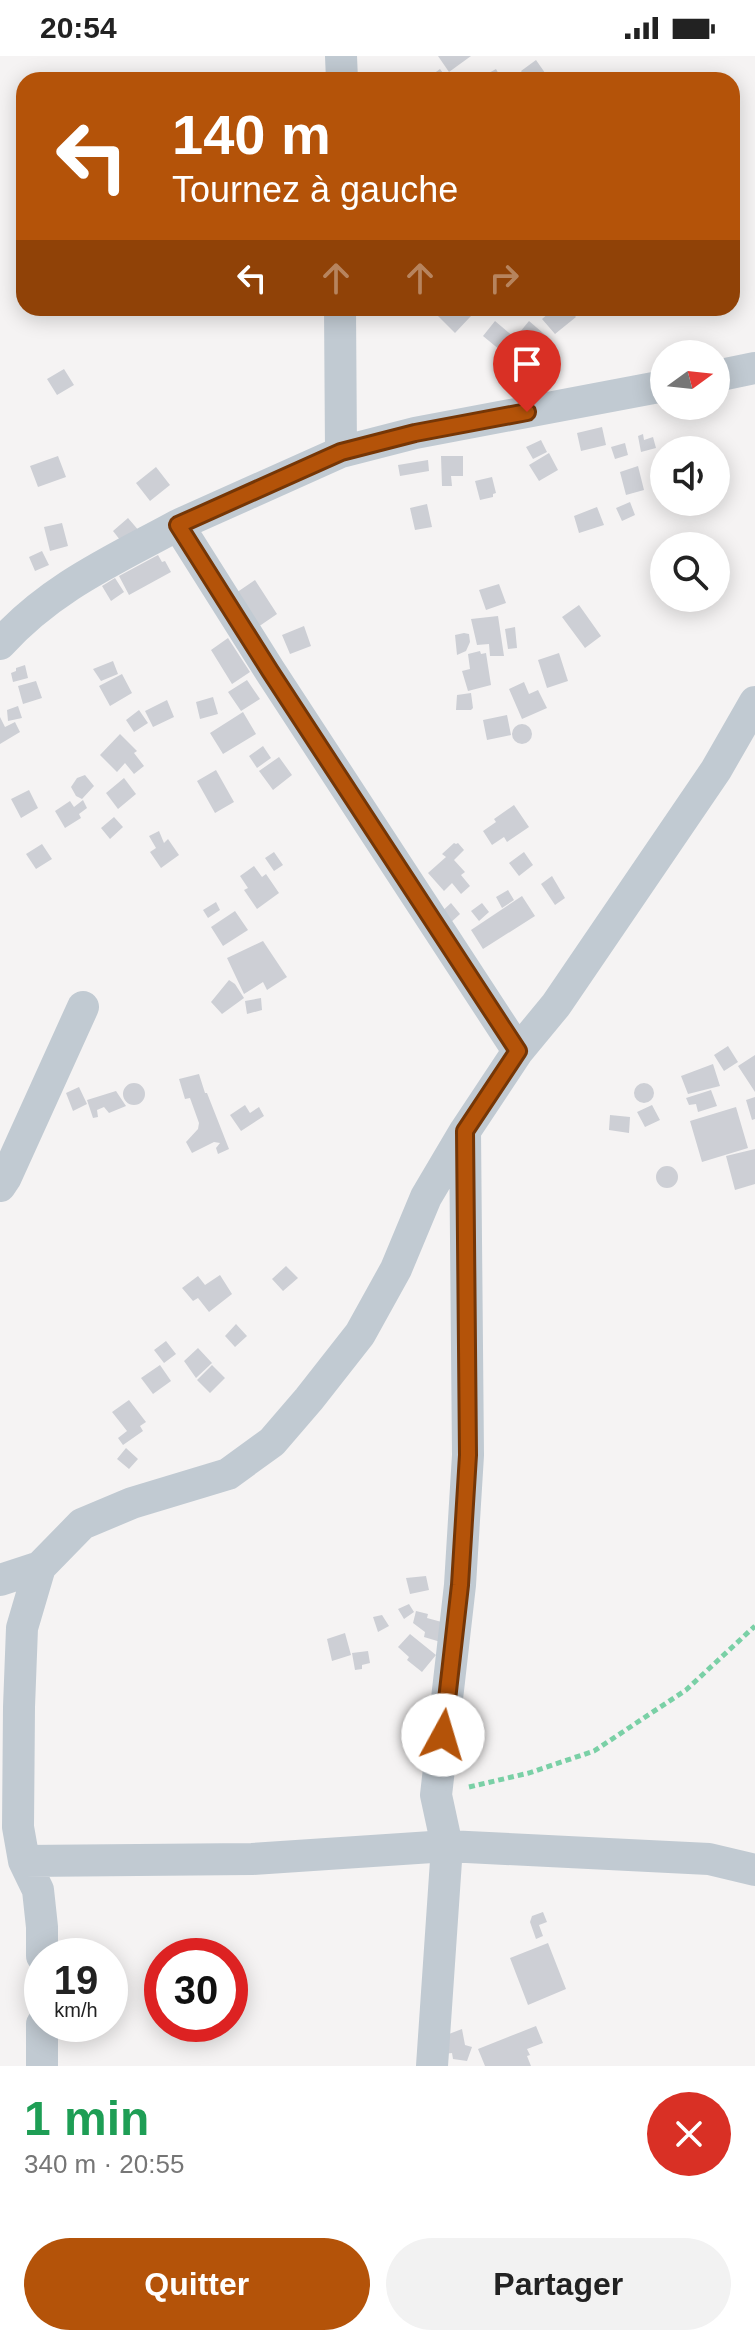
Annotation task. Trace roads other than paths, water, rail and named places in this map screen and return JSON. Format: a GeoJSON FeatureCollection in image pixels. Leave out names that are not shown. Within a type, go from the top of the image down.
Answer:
{"type":"FeatureCollection","features":[{"type":"Feature","properties":{"kind":"street"},"geometry":{"type":"LineString","coordinates":[[340,316],[341,452]]}},
{"type":"Feature","properties":{"kind":"street"},"geometry":{"type":"LineString","coordinates":[[730,373],[755,368]]}},
{"type":"Feature","properties":{"kind":"street"},"geometry":{"type":"LineString","coordinates":[[0,644],[24,618],[73,581],[178,525],[341,452],[415,433],[650,389]]}},
{"type":"Feature","properties":{"kind":"street"},"geometry":{"type":"LineString","coordinates":[[178,525],[518,1051]]}},
{"type":"Feature","properties":{"kind":"street"},"geometry":{"type":"LineString","coordinates":[[0,1580],[40,1567],[82,1524],[132,1503],[228,1474],[272,1442],[360,1334],[396,1269],[426,1197],[465,1131],[518,1051],[556,1005],[716,770],[755,702]]}},
{"type":"Feature","properties":{"kind":"street"},"geometry":{"type":"LineString","coordinates":[[0,1186],[83,1007]]}},
{"type":"Feature","properties":{"kind":"street"},"geometry":{"type":"LineString","coordinates":[[432,2066],[447,1846],[436,1795],[460,1585],[468,1455],[465,1131]]}},
{"type":"Feature","properties":{"kind":"street"},"geometry":{"type":"LineString","coordinates":[[40,1567],[22,1628],[18,1827],[24,1861],[38,1890],[42,1938]]}},
{"type":"Feature","properties":{"kind":"street"},"geometry":{"type":"LineString","coordinates":[[24,1861],[252,1859],[447,1846],[709,1859],[755,1870]]}},
{"type":"Feature","properties":{"kind":"street"},"geometry":{"type":"LineString","coordinates":[[42,2042],[42,2066]]}}]}
